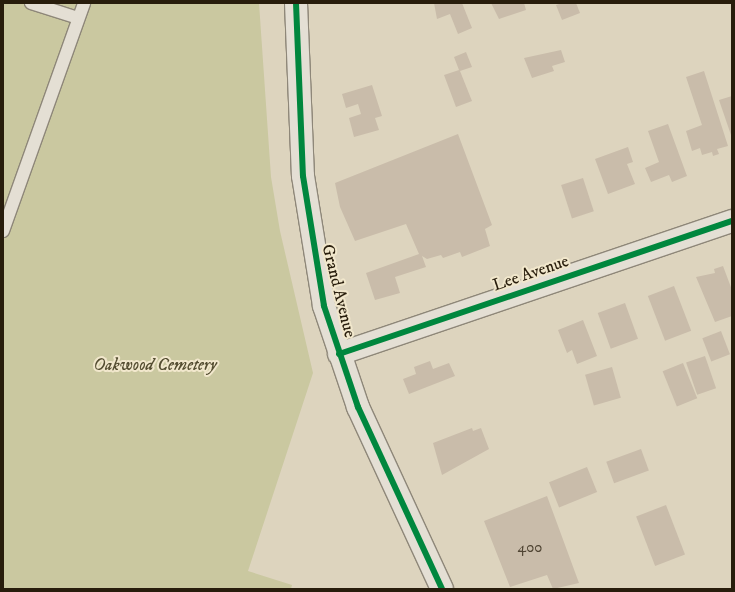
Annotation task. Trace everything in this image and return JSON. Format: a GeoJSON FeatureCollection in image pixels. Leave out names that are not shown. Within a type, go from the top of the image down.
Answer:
{"type":"FeatureCollection","features":[{"type":"Feature","properties":{"kind":"street","name":"Grand Avenue"},"geometry":{"type":"LineString","coordinates":[[296,3],[300,136],[308,221],[324,306],[339,354],[378,454],[442,589]]}},
{"type":"Feature","properties":{"kind":"street","name":"Lee Avenue"},"geometry":{"type":"LineString","coordinates":[[339,354],[732,221]]}},
{"type":"Feature","properties":{"kind":"lane"},"geometry":{"type":"LineString","coordinates":[[32,3],[78,18]]}},
{"type":"Feature","properties":{"kind":"lane"},"geometry":{"type":"LineString","coordinates":[[3,231],[84,3]]}},
{"type":"Feature","properties":{"kind":"green space","name":"Oakwood Cemetery"},"geometry":{"type":"Polygon","coordinates":[[[3,3],[259,3],[271,177],[280,231],[313,373],[248,571],[292,585],[291,589],[3,589],[3,3]]]}},
{"type":"Feature","properties":{"kind":"building"},"geometry":{"type":"Polygon","coordinates":[[[434,3],[462,3],[472,28],[458,34],[450,14],[437,19],[434,3]]]}},
{"type":"Feature","properties":{"kind":"building"},"geometry":{"type":"Polygon","coordinates":[[[491,3],[524,3],[526,10],[499,19],[491,3]]]}},
{"type":"Feature","properties":{"kind":"building"},"geometry":{"type":"Polygon","coordinates":[[[562,3],[576,3],[580,13],[562,20],[556,5],[562,3]]]}},
{"type":"Feature","properties":{"kind":"building"},"geometry":{"type":"Polygon","coordinates":[[[561,50],[565,62],[552,66],[554,71],[532,78],[524,58],[561,50]]]}},
{"type":"Feature","properties":{"kind":"building"},"geometry":{"type":"Polygon","coordinates":[[[466,52],[472,67],[460,71],[472,101],[456,107],[444,75],[459,70],[454,57],[466,52]]]}},
{"type":"Feature","properties":{"kind":"building"},"geometry":{"type":"Polygon","coordinates":[[[704,71],[728,146],[717,149],[719,154],[713,156],[712,152],[702,155],[700,148],[692,151],[686,131],[702,125],[686,77],[704,71]]]}},
{"type":"Feature","properties":{"kind":"building"},"geometry":{"type":"Polygon","coordinates":[[[372,85],[382,116],[375,118],[379,130],[354,137],[349,118],[361,114],[358,104],[346,108],[342,94],[372,85]]]}},
{"type":"Feature","properties":{"kind":"building"},"geometry":{"type":"Polygon","coordinates":[[[732,96],[732,138],[719,100],[732,96]]]}},
{"type":"Feature","properties":{"kind":"building"},"geometry":{"type":"Polygon","coordinates":[[[668,124],[687,176],[672,182],[669,175],[651,182],[645,168],[659,162],[648,131],[668,124]]]}},
{"type":"Feature","properties":{"kind":"building"},"geometry":{"type":"Polygon","coordinates":[[[458,134],[492,225],[485,229],[490,246],[462,257],[460,252],[443,258],[441,255],[427,259],[422,256],[426,267],[395,277],[400,293],[375,300],[366,273],[419,254],[406,224],[355,241],[340,207],[335,183],[458,134]]]}},
{"type":"Feature","properties":{"kind":"building"},"geometry":{"type":"Polygon","coordinates":[[[628,147],[633,162],[627,164],[635,184],[608,194],[595,159],[628,147]]]}},
{"type":"Feature","properties":{"kind":"building"},"geometry":{"type":"Polygon","coordinates":[[[583,178],[594,211],[572,218],[561,185],[583,178]]]}},
{"type":"Feature","properties":{"kind":"building"},"geometry":{"type":"Polygon","coordinates":[[[723,266],[732,290],[732,316],[715,322],[696,277],[715,273],[714,269],[723,266]]]}},
{"type":"Feature","properties":{"kind":"building"},"geometry":{"type":"Polygon","coordinates":[[[674,286],[691,331],[665,341],[648,296],[674,286]]]}},
{"type":"Feature","properties":{"kind":"building"},"geometry":{"type":"Polygon","coordinates":[[[625,303],[638,339],[611,349],[598,313],[625,303]]]}},
{"type":"Feature","properties":{"kind":"building"},"geometry":{"type":"Polygon","coordinates":[[[583,320],[597,356],[577,364],[572,350],[567,353],[558,330],[583,320]]]}},
{"type":"Feature","properties":{"kind":"building"},"geometry":{"type":"Polygon","coordinates":[[[721,331],[730,354],[711,362],[702,338],[721,331]]]}},
{"type":"Feature","properties":{"kind":"building"},"geometry":{"type":"Polygon","coordinates":[[[705,356],[716,388],[697,395],[686,363],[705,356]]]}},
{"type":"Feature","properties":{"kind":"building"},"geometry":{"type":"Polygon","coordinates":[[[430,361],[433,369],[449,363],[455,376],[409,394],[403,379],[416,374],[414,367],[430,361]]]}},
{"type":"Feature","properties":{"kind":"building"},"geometry":{"type":"Polygon","coordinates":[[[683,363],[697,398],[677,406],[663,371],[683,363]]]}},
{"type":"Feature","properties":{"kind":"building"},"geometry":{"type":"Polygon","coordinates":[[[612,367],[621,398],[594,405],[585,375],[612,367]]]}},
{"type":"Feature","properties":{"kind":"building"},"geometry":{"type":"Polygon","coordinates":[[[472,428],[473,431],[481,428],[489,449],[442,475],[433,443],[472,428]]]}},
{"type":"Feature","properties":{"kind":"building"},"geometry":{"type":"Polygon","coordinates":[[[641,449],[649,471],[614,483],[606,462],[641,449]]]}},
{"type":"Feature","properties":{"kind":"building"},"geometry":{"type":"Polygon","coordinates":[[[587,467],[597,492],[559,507],[549,482],[587,467]]]}},
{"type":"Feature","properties":{"kind":"building"},"geometry":{"type":"Polygon","coordinates":[[[547,496],[579,583],[553,589],[547,575],[510,587],[484,521],[547,496]]]}},
{"type":"Feature","properties":{"kind":"building"},"geometry":{"type":"Polygon","coordinates":[[[666,505],[685,554],[655,566],[636,516],[666,505]]]}},
{"type":"Feature","properties":{"kind":"cycle path"},"geometry":{"type":"LineString","coordinates":[[296,3],[303,176],[324,306],[358,407],[442,589]]}},
{"type":"Feature","properties":{"kind":"cycle path"},"geometry":{"type":"LineString","coordinates":[[339,354],[732,221]]}}]}
